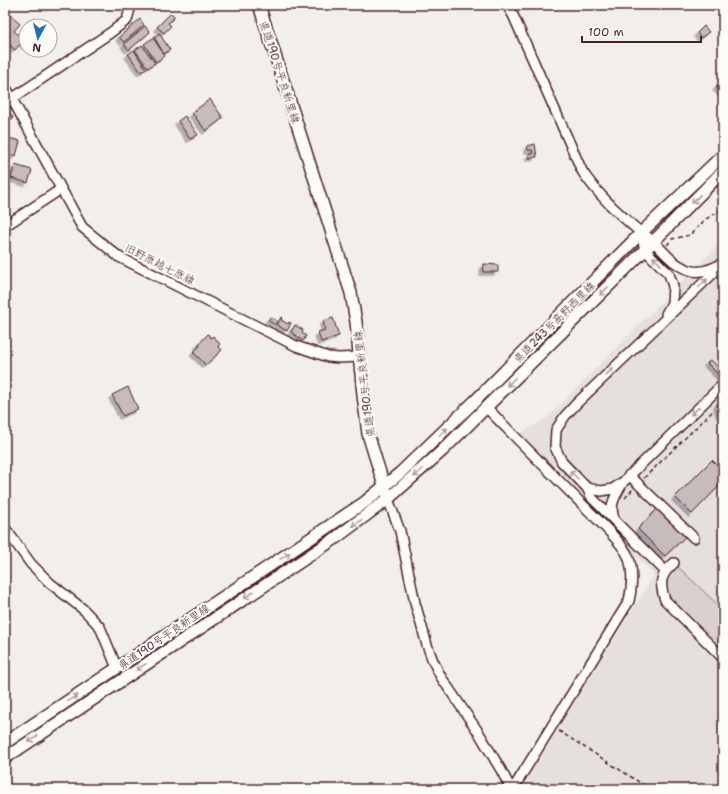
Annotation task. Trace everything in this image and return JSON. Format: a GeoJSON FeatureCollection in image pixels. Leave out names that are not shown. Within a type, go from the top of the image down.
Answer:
{"type":"FeatureCollection","features":[{"type":"Feature","properties":{"kind":"main road","name":"県道190号平良新里線"},"geometry":{"type":"LineString","coordinates":[[5,743],[365,502],[384,487],[368,434],[356,322],[349,286],[259,5]]}},
{"type":"Feature","properties":{"kind":"main road","name":"県道243号高野西里線"},"geometry":{"type":"LineString","coordinates":[[384,487],[476,400],[641,233],[723,155]]}},
{"type":"Feature","properties":{"kind":"main road","name":"県道243号高野西里線"},"geometry":{"type":"LineString","coordinates":[[388,499],[442,451],[644,250],[654,242],[723,171]]}},
{"type":"Feature","properties":{"kind":"main road"},"geometry":{"type":"LineString","coordinates":[[384,487],[388,499]]}},
{"type":"Feature","properties":{"kind":"main road","name":"県道190号平良新里線"},"geometry":{"type":"LineString","coordinates":[[5,758],[333,540],[388,499]]}},
{"type":"Feature","properties":{"kind":"street"},"geometry":{"type":"LineString","coordinates":[[12,98],[127,20],[131,5]]}},
{"type":"Feature","properties":{"kind":"street"},"geometry":{"type":"LineString","coordinates":[[508,5],[582,172],[594,188],[641,233],[654,242],[678,266],[694,271],[708,270],[723,264]]}},
{"type":"Feature","properties":{"kind":"street","name":"旧野原越七原線"},"geometry":{"type":"LineString","coordinates":[[5,86],[82,227],[119,257],[296,346],[328,357],[359,357]]}},
{"type":"Feature","properties":{"kind":"street"},"geometry":{"type":"LineString","coordinates":[[5,226],[61,189]]}},
{"type":"Feature","properties":{"kind":"street"},"geometry":{"type":"LineString","coordinates":[[641,233],[644,250],[669,274],[673,286],[672,303],[663,320]]}},
{"type":"Feature","properties":{"kind":"street"},"geometry":{"type":"LineString","coordinates":[[665,571],[592,498],[587,488],[562,462],[555,447],[556,430],[565,416],[577,403],[723,264]]}},
{"type":"Feature","properties":{"kind":"street"},"geometry":{"type":"LineString","coordinates":[[587,488],[601,491],[613,489],[626,479],[723,384]]}},
{"type":"Feature","properties":{"kind":"street"},"geometry":{"type":"LineString","coordinates":[[388,499],[400,531],[415,603],[433,661],[440,677],[479,733],[512,789],[552,727],[629,601],[632,588],[630,563],[627,554],[609,531],[486,407]]}},
{"type":"Feature","properties":{"kind":"street"},"geometry":{"type":"LineString","coordinates":[[626,479],[638,484],[694,538]]}},
{"type":"Feature","properties":{"kind":"street"},"geometry":{"type":"LineString","coordinates":[[615,520],[611,511],[612,505],[626,479]]}},
{"type":"Feature","properties":{"kind":"street"},"geometry":{"type":"LineString","coordinates":[[5,528],[31,564],[50,583],[84,610],[100,627],[118,668]]}},
{"type":"Feature","properties":{"kind":"street"},"geometry":{"type":"LineString","coordinates":[[674,563],[665,571],[662,578],[661,589],[666,600],[723,658]]}},
{"type":"Feature","properties":{"kind":"path"},"geometry":{"type":"LineString","coordinates":[[662,251],[672,239],[690,235],[706,219],[723,209]]}},
{"type":"Feature","properties":{"kind":"path"},"geometry":{"type":"LineString","coordinates":[[622,500],[712,411]]}},
{"type":"Feature","properties":{"kind":"path"},"geometry":{"type":"LineString","coordinates":[[552,727],[650,789]]}},
{"type":"Feature","properties":{"kind":"shaded area"},"geometry":{"type":"Polygon","coordinates":[[[723,240],[723,789],[520,789],[654,575],[520,434],[548,417],[723,240]]]}},
{"type":"Feature","properties":{"kind":"shaded area"},"geometry":{"type":"Polygon","coordinates":[[[674,563],[719,606],[723,602],[723,658],[665,600],[662,578],[674,563]]]}},
{"type":"Feature","properties":{"kind":"building"},"geometry":{"type":"Polygon","coordinates":[[[171,13],[175,17],[168,23],[171,26],[164,33],[157,27],[171,13]]]}},
{"type":"Feature","properties":{"kind":"building"},"geometry":{"type":"Polygon","coordinates":[[[10,15],[18,22],[18,26],[14,31],[18,34],[18,47],[15,50],[5,40],[5,28],[7,26],[5,21],[10,15]]]}},
{"type":"Feature","properties":{"kind":"building"},"geometry":{"type":"Polygon","coordinates":[[[140,19],[144,25],[124,42],[119,37],[140,19]]]}},
{"type":"Feature","properties":{"kind":"building"},"geometry":{"type":"Polygon","coordinates":[[[145,26],[150,32],[129,50],[124,44],[145,26]]]}},
{"type":"Feature","properties":{"kind":"building"},"geometry":{"type":"Polygon","coordinates":[[[704,26],[709,32],[701,38],[697,33],[704,26]]]}},
{"type":"Feature","properties":{"kind":"building"},"geometry":{"type":"Polygon","coordinates":[[[159,33],[170,50],[164,54],[154,37],[159,33]]]}},
{"type":"Feature","properties":{"kind":"building"},"geometry":{"type":"Polygon","coordinates":[[[153,38],[165,56],[156,62],[144,44],[153,38]]]}},
{"type":"Feature","properties":{"kind":"building"},"geometry":{"type":"Polygon","coordinates":[[[142,45],[155,63],[148,68],[135,50],[142,45]]]}},
{"type":"Feature","properties":{"kind":"building"},"geometry":{"type":"Polygon","coordinates":[[[134,50],[146,69],[141,72],[128,54],[134,50]]]}},
{"type":"Feature","properties":{"kind":"building"},"geometry":{"type":"Polygon","coordinates":[[[723,81],[723,94],[716,87],[723,81]]]}},
{"type":"Feature","properties":{"kind":"building"},"geometry":{"type":"Polygon","coordinates":[[[210,99],[223,118],[206,131],[192,113],[210,99]]]}},
{"type":"Feature","properties":{"kind":"building"},"geometry":{"type":"Polygon","coordinates":[[[7,108],[13,118],[5,123],[5,109],[7,108]]]}},
{"type":"Feature","properties":{"kind":"building"},"geometry":{"type":"Polygon","coordinates":[[[185,116],[198,135],[190,139],[178,121],[185,116]]]}},
{"type":"Feature","properties":{"kind":"building"},"geometry":{"type":"Polygon","coordinates":[[[5,137],[20,141],[16,156],[5,153],[5,137]]]}},
{"type":"Feature","properties":{"kind":"building"},"geometry":{"type":"Polygon","coordinates":[[[535,144],[537,157],[529,158],[529,154],[533,154],[532,150],[528,150],[527,146],[535,144]]]}},
{"type":"Feature","properties":{"kind":"building"},"geometry":{"type":"Polygon","coordinates":[[[15,165],[32,170],[28,183],[11,178],[15,165]]]}},
{"type":"Feature","properties":{"kind":"building"},"geometry":{"type":"Polygon","coordinates":[[[484,264],[498,265],[498,272],[483,272],[484,264]]]}},
{"type":"Feature","properties":{"kind":"building"},"geometry":{"type":"Polygon","coordinates":[[[270,317],[277,321],[275,325],[268,320],[270,317]]]}},
{"type":"Feature","properties":{"kind":"building"},"geometry":{"type":"Polygon","coordinates":[[[281,317],[281,320],[288,324],[289,322],[291,323],[287,331],[277,325],[281,317]]]}},
{"type":"Feature","properties":{"kind":"building"},"geometry":{"type":"Polygon","coordinates":[[[333,318],[339,336],[321,342],[318,332],[325,330],[323,321],[333,318]]]}},
{"type":"Feature","properties":{"kind":"building"},"geometry":{"type":"Polygon","coordinates":[[[295,325],[303,330],[302,333],[306,336],[303,341],[291,332],[295,325]]]}},
{"type":"Feature","properties":{"kind":"building"},"geometry":{"type":"Polygon","coordinates":[[[208,334],[211,338],[213,336],[220,344],[218,346],[222,350],[206,365],[193,352],[200,346],[198,345],[208,334]]]}},
{"type":"Feature","properties":{"kind":"building"},"geometry":{"type":"Polygon","coordinates":[[[711,360],[723,372],[723,379],[707,363],[711,360]]]}},
{"type":"Feature","properties":{"kind":"building"},"geometry":{"type":"Polygon","coordinates":[[[128,387],[138,409],[123,416],[112,395],[128,387]]]}},
{"type":"Feature","properties":{"kind":"building"},"geometry":{"type":"Polygon","coordinates":[[[723,398],[723,415],[720,415],[717,404],[723,398]]]}},
{"type":"Feature","properties":{"kind":"building"},"geometry":{"type":"Polygon","coordinates":[[[712,460],[723,471],[723,482],[692,514],[675,497],[712,460]]]}},
{"type":"Feature","properties":{"kind":"building"},"geometry":{"type":"Polygon","coordinates":[[[657,509],[685,537],[665,556],[638,529],[657,509]]]}}]}
